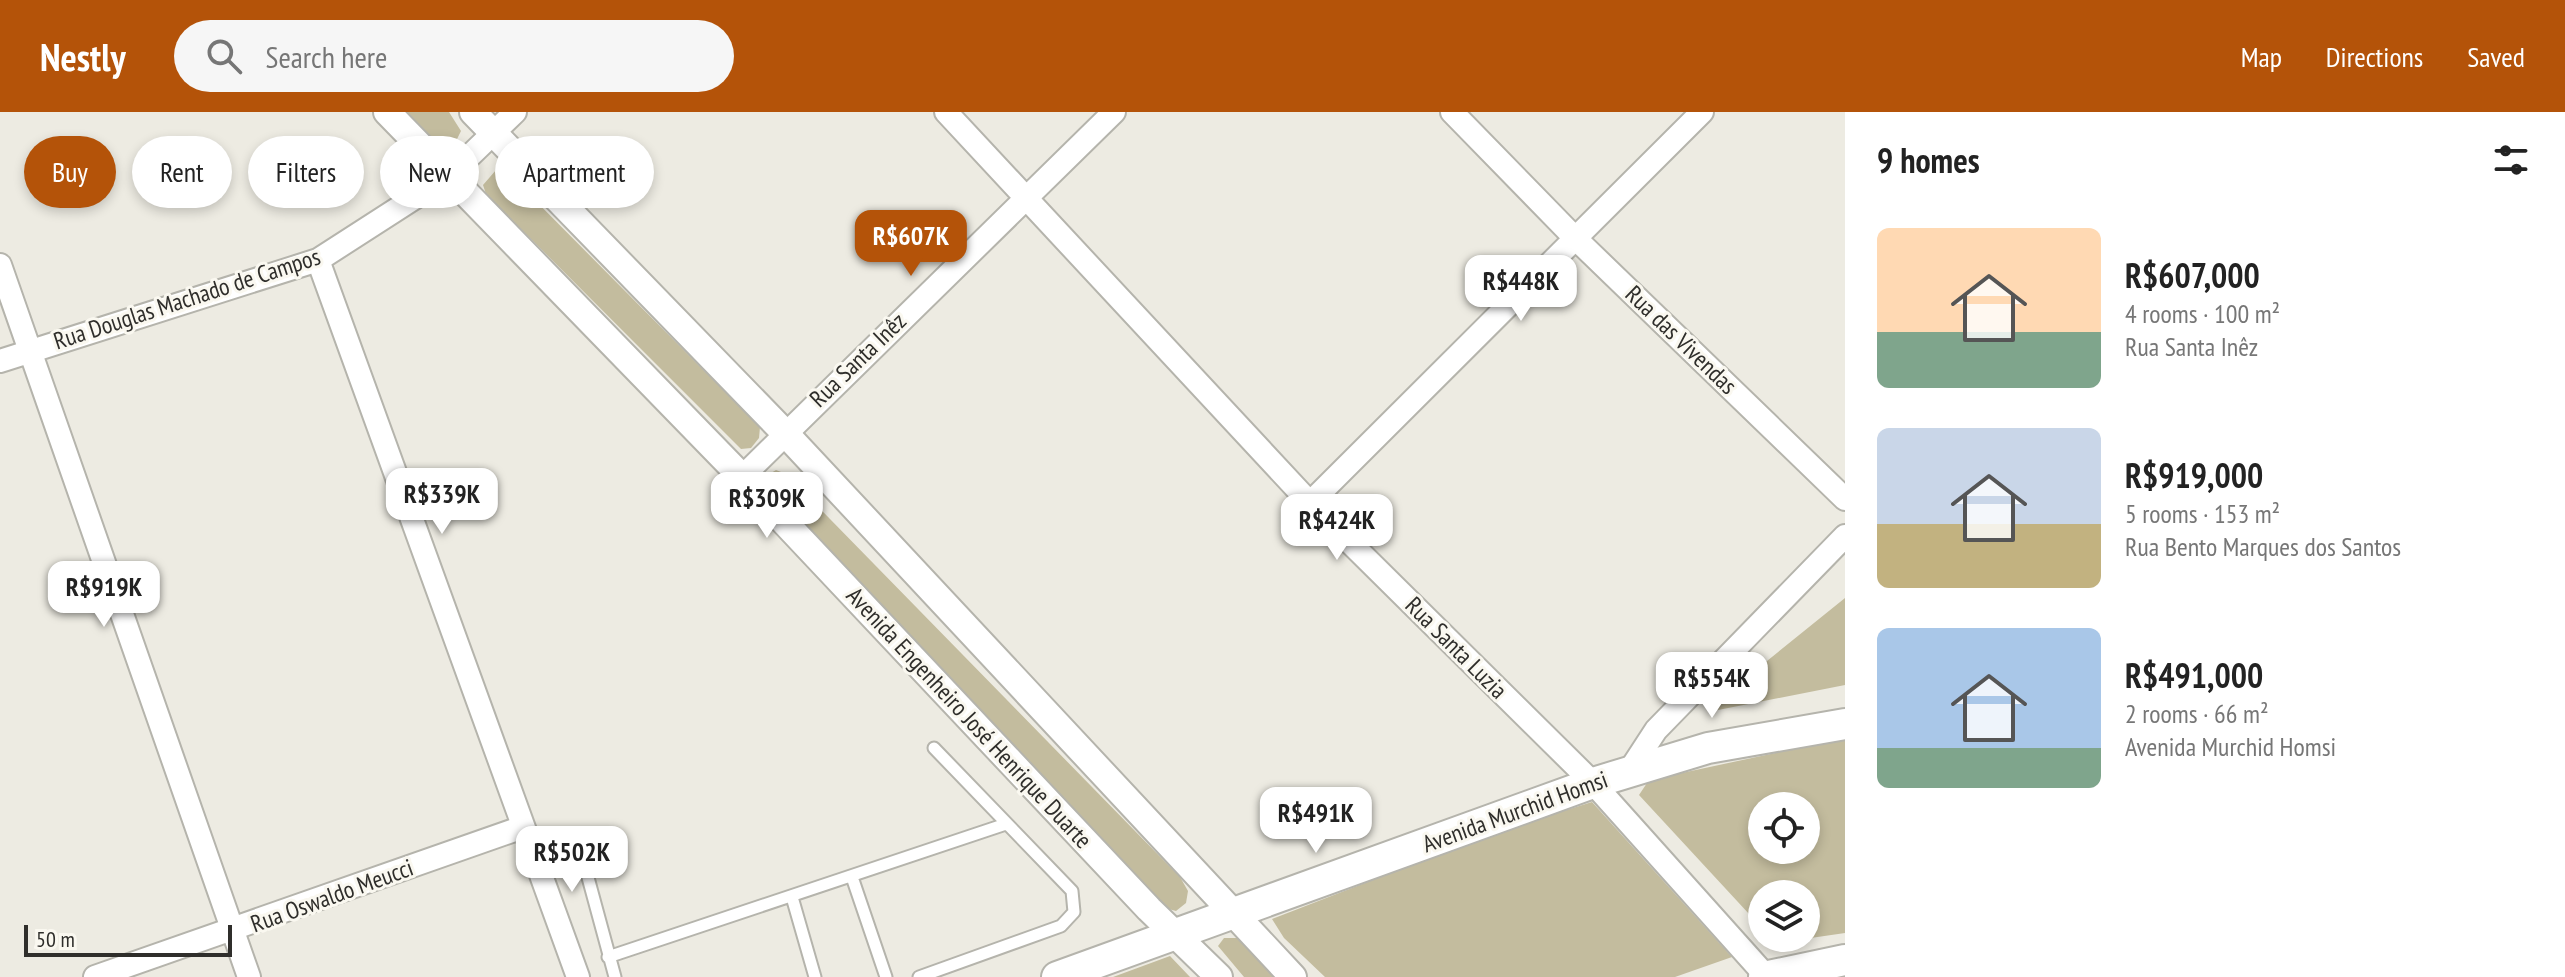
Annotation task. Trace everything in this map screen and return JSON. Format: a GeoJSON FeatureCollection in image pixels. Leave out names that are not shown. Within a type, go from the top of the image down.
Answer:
{"type":"FeatureCollection","features":[{"type":"Feature","properties":{"kind":"main road","name":"Avenida Murchid Homsi"},"geometry":{"type":"LineString","coordinates":[[1057,977],[1593,783],[1708,748],[1845,724]]}},
{"type":"Feature","properties":{"kind":"main road"},"geometry":{"type":"LineString","coordinates":[[1765,977],[1845,960]]}},
{"type":"Feature","properties":{"kind":"street","name":"Avenida Engenheiro José Henrique Duarte"},"geometry":{"type":"LineString","coordinates":[[387,112],[411,136]]}},
{"type":"Feature","properties":{"kind":"street"},"geometry":{"type":"LineString","coordinates":[[473,112],[784,432],[1293,977]]}},
{"type":"Feature","properties":{"kind":"street","name":"Rua Douglas Machado de Campos"},"geometry":{"type":"LineString","coordinates":[[479,147],[515,112]]}},
{"type":"Feature","properties":{"kind":"street","name":"Rua Santa Luzia"},"geometry":{"type":"LineString","coordinates":[[946,112],[1310,503],[1593,783],[1765,977]]}},
{"type":"Feature","properties":{"kind":"street","name":"Rua Santa Inêz"},"geometry":{"type":"LineString","coordinates":[[742,477],[784,432],[1114,112]]}},
{"type":"Feature","properties":{"kind":"street","name":"Rua das Vivendas"},"geometry":{"type":"LineString","coordinates":[[1452,112],[1574,237],[1845,499]]}},
{"type":"Feature","properties":{"kind":"street"},"geometry":{"type":"LineString","coordinates":[[1310,503],[1702,112]]}},
{"type":"Feature","properties":{"kind":"street","name":"Avenida Engenheiro José Henrique Duarte"},"geometry":{"type":"LineString","coordinates":[[479,205],[742,477],[1138,898],[1219,977]]}},
{"type":"Feature","properties":{"kind":"street","name":"Rua Douglas Machado de Campos"},"geometry":{"type":"LineString","coordinates":[[0,361],[318,260],[399,208]]}},
{"type":"Feature","properties":{"kind":"street"},"geometry":{"type":"LineString","coordinates":[[318,260],[578,977]]}},
{"type":"Feature","properties":{"kind":"street"},"geometry":{"type":"LineString","coordinates":[[0,265],[249,977]]}},
{"type":"Feature","properties":{"kind":"street"},"geometry":{"type":"LineString","coordinates":[[1628,773],[1656,730],[1845,536]]}},
{"type":"Feature","properties":{"kind":"street","name":"Rua Oswaldo Meucci"},"geometry":{"type":"LineString","coordinates":[[95,977],[523,827]]}},
{"type":"Feature","properties":{"kind":"lane"},"geometry":{"type":"LineString","coordinates":[[919,977],[1061,926],[1074,912],[1072,891],[934,748]]}},
{"type":"Feature","properties":{"kind":"lane"},"geometry":{"type":"LineString","coordinates":[[608,957],[1006,824]]}},
{"type":"Feature","properties":{"kind":"lane"},"geometry":{"type":"LineString","coordinates":[[583,859],[615,977]]}},
{"type":"Feature","properties":{"kind":"lane"},"geometry":{"type":"LineString","coordinates":[[852,877],[886,977]]}},
{"type":"Feature","properties":{"kind":"lane"},"geometry":{"type":"LineString","coordinates":[[792,897],[815,977]]}},
{"type":"Feature","properties":{"kind":"shaded area"},"geometry":{"type":"Polygon","coordinates":[[[403,112],[449,112],[461,131],[458,136],[426,136],[403,112]]]}},
{"type":"Feature","properties":{"kind":"shaded area"},"geometry":{"type":"Polygon","coordinates":[[[495,171],[495,203],[486,194],[483,185],[495,171]]]}},
{"type":"Feature","properties":{"kind":"shaded area"},"geometry":{"type":"Polygon","coordinates":[[[500,208],[543,208],[760,427],[759,438],[751,448],[741,449],[500,208]]]}},
{"type":"Feature","properties":{"kind":"shaded area"},"geometry":{"type":"Polygon","coordinates":[[[776,470],[786,474],[1180,877],[1188,891],[1186,903],[1176,911],[1165,908],[766,487],[766,476],[776,470]]]}},
{"type":"Feature","properties":{"kind":"shaded area"},"geometry":{"type":"Polygon","coordinates":[[[1845,598],[1845,685],[1718,710],[1715,703],[1845,598]]]}},
{"type":"Feature","properties":{"kind":"shaded area"},"geometry":{"type":"Polygon","coordinates":[[[1845,738],[1845,933],[1820,937],[1820,880],[1748,880],[1748,913],[1639,795],[1649,780],[1845,738]]]}},
{"type":"Feature","properties":{"kind":"shaded area"},"geometry":{"type":"Polygon","coordinates":[[[1592,802],[1732,957],[1675,977],[1325,977],[1284,938],[1272,919],[1494,833],[1592,802]]]}},
{"type":"Feature","properties":{"kind":"shaded area"},"geometry":{"type":"Polygon","coordinates":[[[1224,938],[1243,938],[1280,977],[1244,977],[1218,946],[1224,938]]]}},
{"type":"Feature","properties":{"kind":"shaded area"},"geometry":{"type":"Polygon","coordinates":[[[1170,956],[1190,977],[1113,977],[1170,956]]]}}]}
